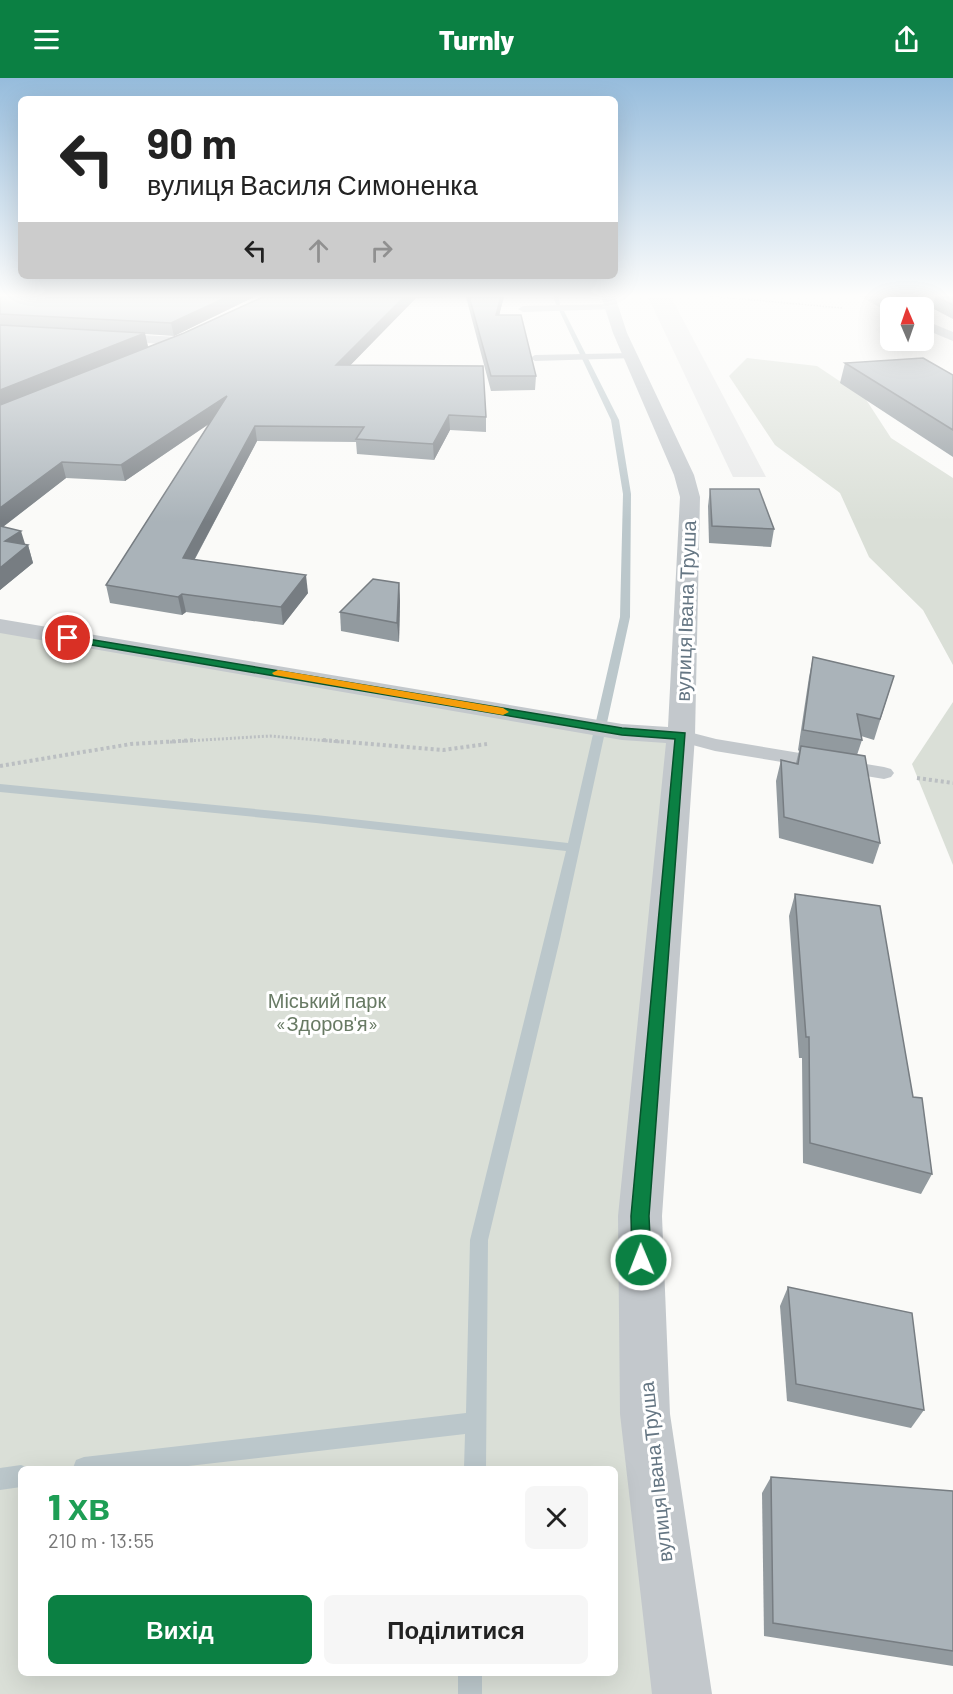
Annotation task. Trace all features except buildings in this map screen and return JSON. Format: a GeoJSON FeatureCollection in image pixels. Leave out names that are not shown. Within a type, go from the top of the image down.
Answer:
{"type":"FeatureCollection","features":[{"type":"Feature","properties":{"kind":"street","name":"вулиця Івана Труша"},"geometry":{"type":"LineString","coordinates":[[624,371],[684,475],[690,497],[681,736],[640,1216],[645,1414],[682,1694]]}},
{"type":"Feature","properties":{"kind":"street"},"geometry":{"type":"LineString","coordinates":[[0,626],[622,732],[681,736]]}},
{"type":"Feature","properties":{"kind":"lane"},"geometry":{"type":"LineString","coordinates":[[681,736],[715,745],[884,773]]}},
{"type":"Feature","properties":{"kind":"path"},"geometry":{"type":"LineString","coordinates":[[0,766],[131,744],[270,736],[443,750],[497,743]]}},
{"type":"Feature","properties":{"kind":"shaded area"},"geometry":{"type":"Polygon","coordinates":[[[683,371],[710,371],[766,477],[733,477],[683,371]]]}},
{"type":"Feature","properties":{"kind":"green space"},"geometry":{"type":"Polygon","coordinates":[[[734,371],[825,371],[865,398],[891,438],[953,478],[953,665],[923,610],[869,557],[840,493],[775,445],[729,376],[734,371]]]}},
{"type":"Feature","properties":{"kind":"green space","name":"Міський парк «Здоров'я»"},"geometry":{"type":"Polygon","coordinates":[[[0,624],[681,736],[640,1216],[682,1694],[0,1694],[0,624]]]}},
{"type":"Feature","properties":{"kind":"green space"},"geometry":{"type":"Polygon","coordinates":[[[953,702],[953,865],[912,764],[953,702]]]}},
{"type":"Feature","properties":{"kind":"waterway"},"geometry":{"type":"LineString","coordinates":[[476,1422],[479,1240],[553,939],[625,617],[627,494],[615,420],[591,371]]}},
{"type":"Feature","properties":{"kind":"waterway"},"geometry":{"type":"LineString","coordinates":[[0,788],[316,819],[573,848]]}},
{"type":"Feature","properties":{"kind":"waterway"},"geometry":{"type":"LineString","coordinates":[[101,1466],[476,1422]]}},
{"type":"Feature","properties":{"kind":"waterway"},"geometry":{"type":"LineString","coordinates":[[475,1466],[476,1422]]}},
{"type":"Feature","properties":{"kind":"waterway"},"geometry":{"type":"LineString","coordinates":[[0,1479],[18,1476]]}},
{"type":"Feature","properties":{"kind":"waterway"},"geometry":{"type":"LineString","coordinates":[[470,1676],[470,1694]]}},
{"type":"Feature","properties":{"kind":"slow traffic"},"geometry":{"type":"LineString","coordinates":[[278,673],[503,712]]}},
{"type":"Feature","properties":{"kind":"route"},"geometry":{"type":"LineString","coordinates":[[68,638],[622,732],[681,736],[640,1216],[641,1260]]}}]}
